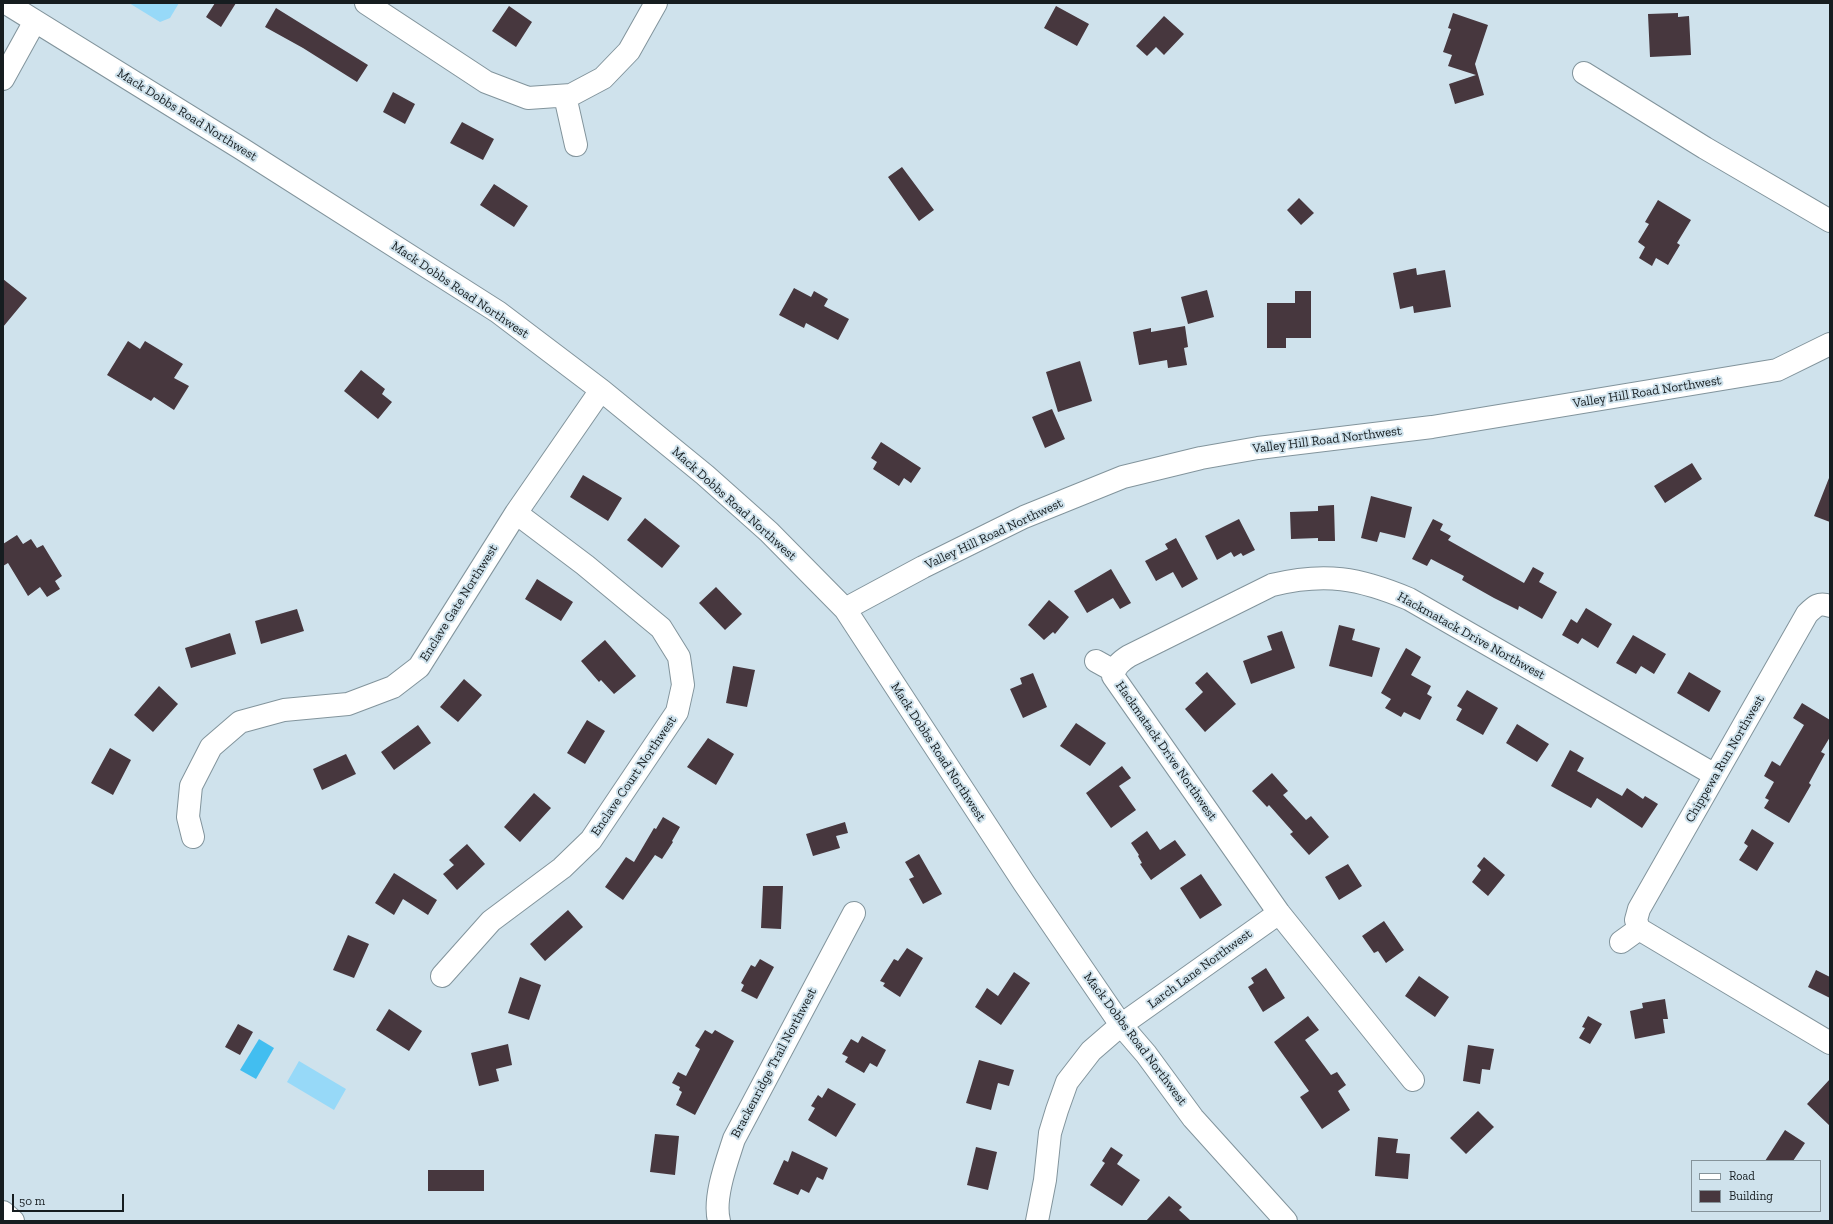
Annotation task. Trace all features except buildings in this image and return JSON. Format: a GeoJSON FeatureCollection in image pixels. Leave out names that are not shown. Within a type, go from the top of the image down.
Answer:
{"type":"FeatureCollection","features":[{"type":"Feature","properties":{"kind":"street","name":"Mack Dobbs Road Northwest"},"geometry":{"type":"LineString","coordinates":[[6,3],[242,149],[498,312],[601,390],[705,475],[769,532],[845,609],[1011,863],[1121,1025],[1146,1054],[1193,1118],[1286,1221]]}},
{"type":"Feature","properties":{"kind":"street"},"geometry":{"type":"LineString","coordinates":[[366,3],[486,82],[528,98],[571,95],[603,78],[629,51],[656,3]]}},
{"type":"Feature","properties":{"kind":"street"},"geometry":{"type":"LineString","coordinates":[[3,79],[35,21]]}},
{"type":"Feature","properties":{"kind":"street"},"geometry":{"type":"LineString","coordinates":[[1584,73],[1705,148],[1830,221]]}},
{"type":"Feature","properties":{"kind":"street"},"geometry":{"type":"LineString","coordinates":[[565,96],[576,145]]}},
{"type":"Feature","properties":{"kind":"street","name":"Valley Hill Road Northwest"},"geometry":{"type":"LineString","coordinates":[[845,609],[923,567],[1024,517],[1123,477],[1201,458],[1258,448],[1432,427],[1777,370],[1830,344]]}},
{"type":"Feature","properties":{"kind":"street","name":"Enclave Gate Northwest"},"geometry":{"type":"LineString","coordinates":[[193,837],[188,817],[191,786],[211,747],[240,722],[284,710],[348,704],[393,687],[419,667],[516,513],[601,390]]}},
{"type":"Feature","properties":{"kind":"street","name":"Enclave Court Northwest"},"geometry":{"type":"LineString","coordinates":[[442,976],[491,921],[562,868],[591,840],[677,712],[683,685],[679,657],[661,628],[585,565],[516,513]]}},
{"type":"Feature","properties":{"kind":"street","name":"Hackmatack Drive Northwest"},"geometry":{"type":"LineString","coordinates":[[1413,1080],[1279,913],[1105,666],[1120,663],[1129,656],[1272,585],[1293,580],[1324,577],[1354,580],[1379,587],[1409,599],[1715,775]]}},
{"type":"Feature","properties":{"kind":"street","name":"Chippewa Run Northwest"},"geometry":{"type":"LineString","coordinates":[[1639,929],[1636,920],[1639,909],[1807,614],[1814,606],[1822,603],[1830,606]]}},
{"type":"Feature","properties":{"kind":"street","name":"Brackenridge Trail Northwest"},"geometry":{"type":"LineString","coordinates":[[720,1221],[719,1200],[723,1172],[734,1139],[854,913]]}},
{"type":"Feature","properties":{"kind":"street","name":"Larch Lane Northwest"},"geometry":{"type":"LineString","coordinates":[[1036,1221],[1045,1180],[1050,1133],[1067,1082],[1091,1051],[1121,1025],[1279,913]]}},
{"type":"Feature","properties":{"kind":"street"},"geometry":{"type":"LineString","coordinates":[[1622,942],[1639,929],[1830,1043]]}},
{"type":"Feature","properties":{"kind":"street"},"geometry":{"type":"LineString","coordinates":[[3,1212],[13,1221]]}},
{"type":"Feature","properties":{"kind":"shaded area"},"geometry":{"type":"Polygon","coordinates":[[[129,3],[179,3],[170,18],[160,22],[129,3]]]}},
{"type":"Feature","properties":{"kind":"shaded area"},"geometry":{"type":"Polygon","coordinates":[[[259,1039],[274,1048],[256,1079],[240,1070],[259,1039]]]}},
{"type":"Feature","properties":{"kind":"shaded area"},"geometry":{"type":"Polygon","coordinates":[[[299,1061],[346,1089],[334,1110],[287,1082],[299,1061]]]}}]}
